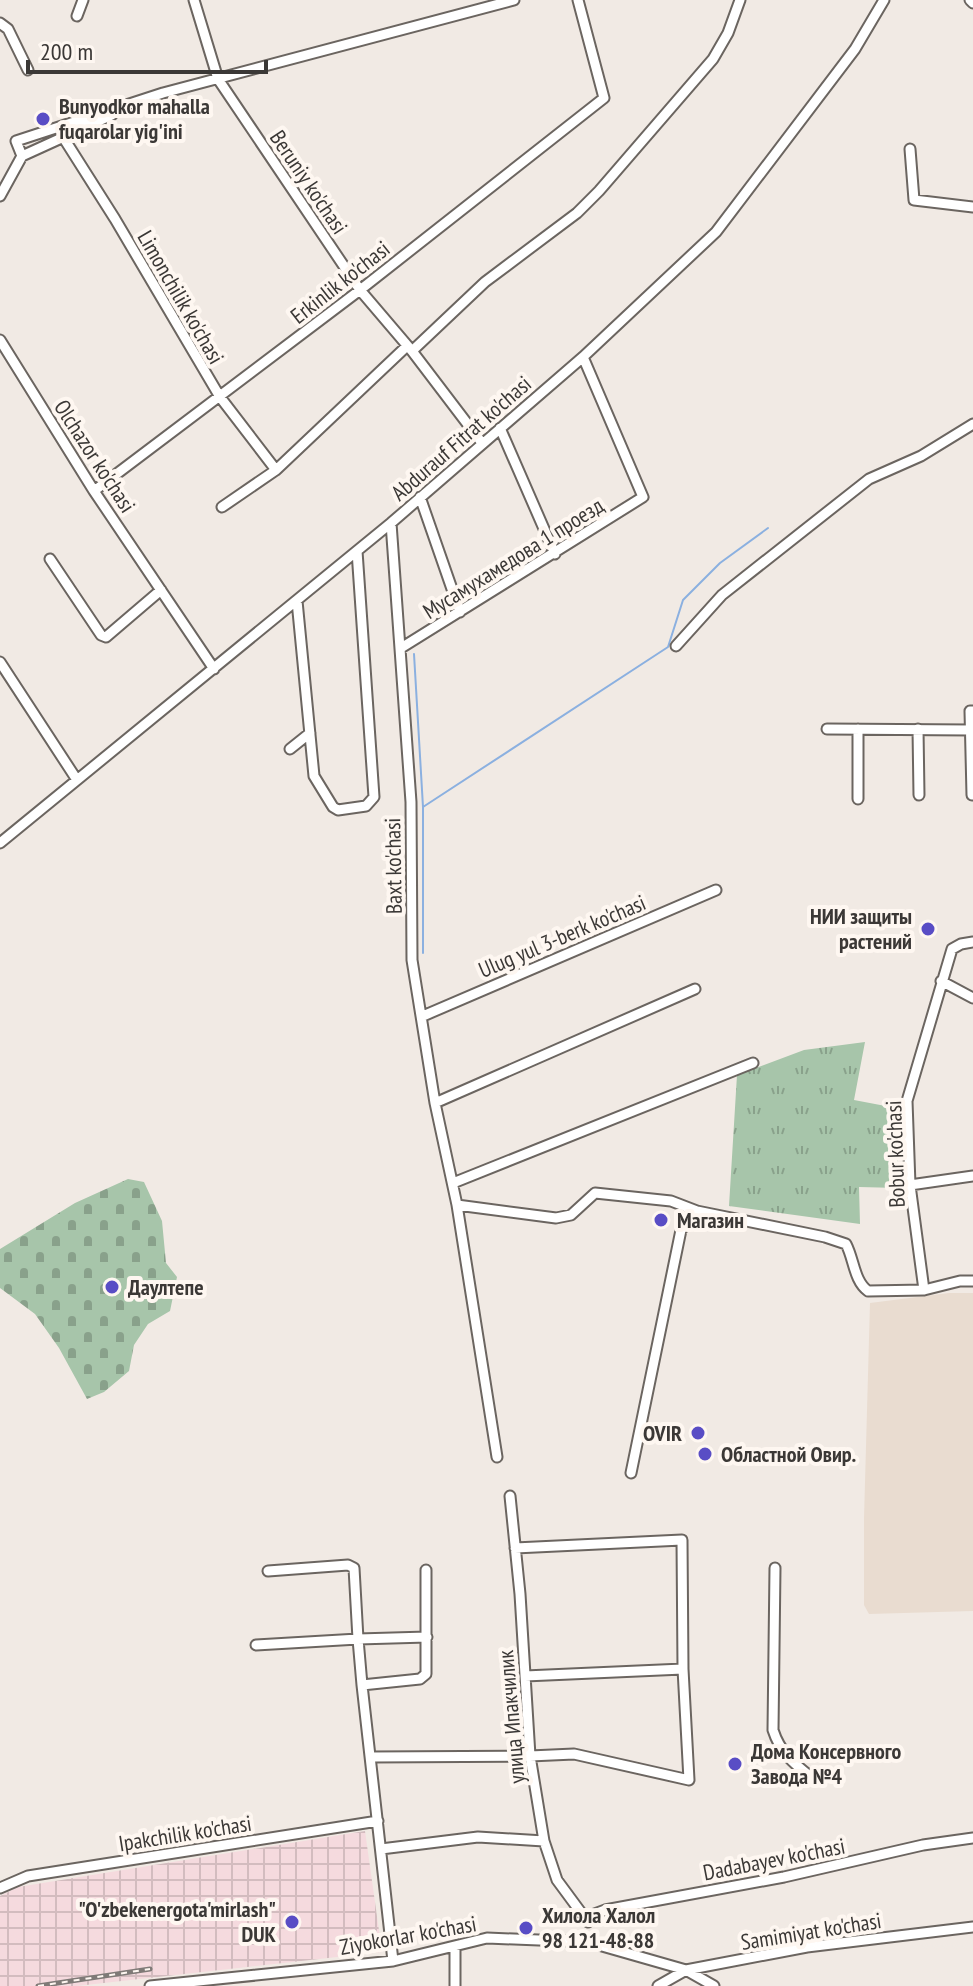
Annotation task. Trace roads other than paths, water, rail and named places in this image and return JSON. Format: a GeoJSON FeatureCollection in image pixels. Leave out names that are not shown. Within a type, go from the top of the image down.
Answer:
{"type":"FeatureCollection","features":[{"type":"Feature","properties":{"kind":"street"},"geometry":{"type":"LineString","coordinates":[[77,16],[83,0]]}},
{"type":"Feature","properties":{"kind":"street","name":"Beruniy ko'chasi"},"geometry":{"type":"LineString","coordinates":[[194,0],[218,79],[360,290],[482,443]]}},
{"type":"Feature","properties":{"kind":"street"},"geometry":{"type":"LineString","coordinates":[[22,156],[16,141],[163,93],[514,0]]}},
{"type":"Feature","properties":{"kind":"street","name":"Erkinlik ko'chasi"},"geometry":{"type":"LineString","coordinates":[[94,491],[360,290],[604,98],[578,0]]}},
{"type":"Feature","properties":{"kind":"street"},"geometry":{"type":"LineString","coordinates":[[222,507],[276,470],[485,282],[577,213],[713,59],[728,33],[740,0]]}},
{"type":"Feature","properties":{"kind":"street","name":"Abdurauf Fitrat ko'chasi"},"geometry":{"type":"LineString","coordinates":[[0,843],[391,523],[583,357],[716,232],[855,49],[884,0]]}},
{"type":"Feature","properties":{"kind":"street"},"geometry":{"type":"LineString","coordinates":[[0,23],[8,29],[28,70]]}},
{"type":"Feature","properties":{"kind":"street"},"geometry":{"type":"LineString","coordinates":[[0,196],[22,156],[163,93]]}},
{"type":"Feature","properties":{"kind":"street","name":"Limonchilik ko'chasi"},"geometry":{"type":"LineString","coordinates":[[63,137],[220,397],[276,470]]}},
{"type":"Feature","properties":{"kind":"street"},"geometry":{"type":"LineString","coordinates":[[910,149],[914,200],[973,207]]}},
{"type":"Feature","properties":{"kind":"street","name":"Olchazor ko'chasi"},"geometry":{"type":"LineString","coordinates":[[0,340],[94,491],[214,669]]}},
{"type":"Feature","properties":{"kind":"street","name":"Мусамухамедова 1 проезд"},"geometry":{"type":"LineString","coordinates":[[401,648],[643,497],[583,357]]}},
{"type":"Feature","properties":{"kind":"street"},"geometry":{"type":"LineString","coordinates":[[676,646],[722,595],[869,479],[921,456],[973,424]]}},
{"type":"Feature","properties":{"kind":"street"},"geometry":{"type":"LineString","coordinates":[[500,428],[555,554]]}},
{"type":"Feature","properties":{"kind":"street"},"geometry":{"type":"LineString","coordinates":[[420,497],[460,612]]}},
{"type":"Feature","properties":{"kind":"street","name":"Baxt ko'chasi"},"geometry":{"type":"LineString","coordinates":[[391,523],[411,802],[412,960],[435,1103],[457,1205],[497,1457]]}},
{"type":"Feature","properties":{"kind":"street"},"geometry":{"type":"LineString","coordinates":[[297,601],[314,776],[338,810],[366,806],[374,797],[357,551]]}},
{"type":"Feature","properties":{"kind":"street"},"geometry":{"type":"LineString","coordinates":[[50,559],[101,635],[106,637],[161,590]]}},
{"type":"Feature","properties":{"kind":"street"},"geometry":{"type":"LineString","coordinates":[[0,662],[77,780]]}},
{"type":"Feature","properties":{"kind":"street"},"geometry":{"type":"LineString","coordinates":[[972,795],[970,711],[973,711]]}},
{"type":"Feature","properties":{"kind":"street"},"geometry":{"type":"LineString","coordinates":[[827,729],[971,730]]}},
{"type":"Feature","properties":{"kind":"street"},"geometry":{"type":"LineString","coordinates":[[858,729],[858,799]]}},
{"type":"Feature","properties":{"kind":"street"},"geometry":{"type":"LineString","coordinates":[[918,729],[919,795]]}},
{"type":"Feature","properties":{"kind":"street"},"geometry":{"type":"LineString","coordinates":[[290,749],[310,733]]}},
{"type":"Feature","properties":{"kind":"street","name":"Ulug yul 3-berk ko'chasi"},"geometry":{"type":"LineString","coordinates":[[423,1016],[716,890]]}},
{"type":"Feature","properties":{"kind":"street","name":"Bobur ko'chasi"},"geometry":{"type":"LineString","coordinates":[[924,1290],[910,1185],[907,1101],[952,949],[973,942]]}},
{"type":"Feature","properties":{"kind":"street"},"geometry":{"type":"LineString","coordinates":[[941,981],[973,998]]}},
{"type":"Feature","properties":{"kind":"street"},"geometry":{"type":"LineString","coordinates":[[435,1103],[695,989]]}},
{"type":"Feature","properties":{"kind":"street"},"geometry":{"type":"LineString","coordinates":[[453,1183],[753,1063]]}},
{"type":"Feature","properties":{"kind":"street"},"geometry":{"type":"LineString","coordinates":[[910,1185],[973,1176]]}},
{"type":"Feature","properties":{"kind":"street"},"geometry":{"type":"LineString","coordinates":[[457,1205],[556,1218],[571,1215],[595,1193],[671,1201],[697,1211],[846,1244],[859,1281],[868,1291],[924,1290],[973,1281]]}},
{"type":"Feature","properties":{"kind":"street"},"geometry":{"type":"LineString","coordinates":[[631,1473],[681,1230],[697,1211]]}},
{"type":"Feature","properties":{"kind":"street","name":"улица Ипакчилик"},"geometry":{"type":"LineString","coordinates":[[510,1496],[530,1756],[544,1841],[557,1880],[588,1922]]}},
{"type":"Feature","properties":{"kind":"street"},"geometry":{"type":"LineString","coordinates":[[371,1757],[574,1754],[689,1780],[683,1669],[682,1540],[515,1548]]}},
{"type":"Feature","properties":{"kind":"street"},"geometry":{"type":"LineString","coordinates":[[268,1571],[348,1565],[354,1568],[362,1685],[393,1961]]}},
{"type":"Feature","properties":{"kind":"street"},"geometry":{"type":"LineString","coordinates":[[775,1568],[773,1730],[777,1744],[789,1760],[811,1777]]}},
{"type":"Feature","properties":{"kind":"street"},"geometry":{"type":"LineString","coordinates":[[362,1685],[420,1679],[426,1674],[426,1570]]}},
{"type":"Feature","properties":{"kind":"street"},"geometry":{"type":"LineString","coordinates":[[256,1645],[427,1637]]}},
{"type":"Feature","properties":{"kind":"street"},"geometry":{"type":"LineString","coordinates":[[525,1676],[683,1669]]}},
{"type":"Feature","properties":{"kind":"street","name":"Ipakchilik ko'chasi"},"geometry":{"type":"LineString","coordinates":[[0,1888],[28,1876],[378,1821]]}},
{"type":"Feature","properties":{"kind":"street"},"geometry":{"type":"LineString","coordinates":[[381,1849],[478,1837],[544,1841]]}},
{"type":"Feature","properties":{"kind":"street","name":"Dadabayev ko'chasi"},"geometry":{"type":"LineString","coordinates":[[588,1922],[589,1916],[605,1910],[784,1877],[923,1845],[973,1838]]}},
{"type":"Feature","properties":{"kind":"street"},"geometry":{"type":"LineString","coordinates":[[588,1922],[588,1942]]}},
{"type":"Feature","properties":{"kind":"street","name":"Samimiyat ko'chasi"},"geometry":{"type":"LineString","coordinates":[[658,1986],[686,1970],[807,1947],[973,1927]]}},
{"type":"Feature","properties":{"kind":"street","name":"Ziyokorlar ko'chasi"},"geometry":{"type":"LineString","coordinates":[[150,1986],[393,1961],[487,1938],[588,1942],[686,1970],[714,1986]]}},
{"type":"Feature","properties":{"kind":"street"},"geometry":{"type":"LineString","coordinates":[[455,1946],[455,1986]]}},
{"type":"Feature","properties":{"kind":"waterway"},"geometry":{"type":"LineString","coordinates":[[423,807],[668,647],[683,600],[720,563],[768,528]]}},
{"type":"Feature","properties":{"kind":"waterway"},"geometry":{"type":"LineString","coordinates":[[414,654],[423,807],[423,953]]}},
{"type":"Feature","properties":{"kind":"railway"},"geometry":{"type":"LineString","coordinates":[[38,1986],[150,1969]]}},
{"type":"Feature","properties":{"kind":"place","name":"Bunyodkor mahalla fuqarolar yig'ini"},"geometry":{"type":"Point","coordinates":[43,119]}},
{"type":"Feature","properties":{"kind":"place","name":"НИИ защиты растений"},"geometry":{"type":"Point","coordinates":[928,929]}},
{"type":"Feature","properties":{"kind":"place","name":"Магазин"},"geometry":{"type":"Point","coordinates":[661,1220]}},
{"type":"Feature","properties":{"kind":"place","name":"Даултепе"},"geometry":{"type":"Point","coordinates":[112,1287]}},
{"type":"Feature","properties":{"kind":"place","name":"OVIR"},"geometry":{"type":"Point","coordinates":[698,1433]}},
{"type":"Feature","properties":{"kind":"place","name":"Областной Овир."},"geometry":{"type":"Point","coordinates":[705,1454]}},
{"type":"Feature","properties":{"kind":"place","name":"Дома Консервного Завода №4"},"geometry":{"type":"Point","coordinates":[735,1764]}},
{"type":"Feature","properties":{"kind":"place","name":"\"O'zbekenergota'mirlash\" DUK"},"geometry":{"type":"Point","coordinates":[292,1922]}},
{"type":"Feature","properties":{"kind":"place","name":"Хилола Халол 98 121-48-88"},"geometry":{"type":"Point","coordinates":[526,1928]}}]}
